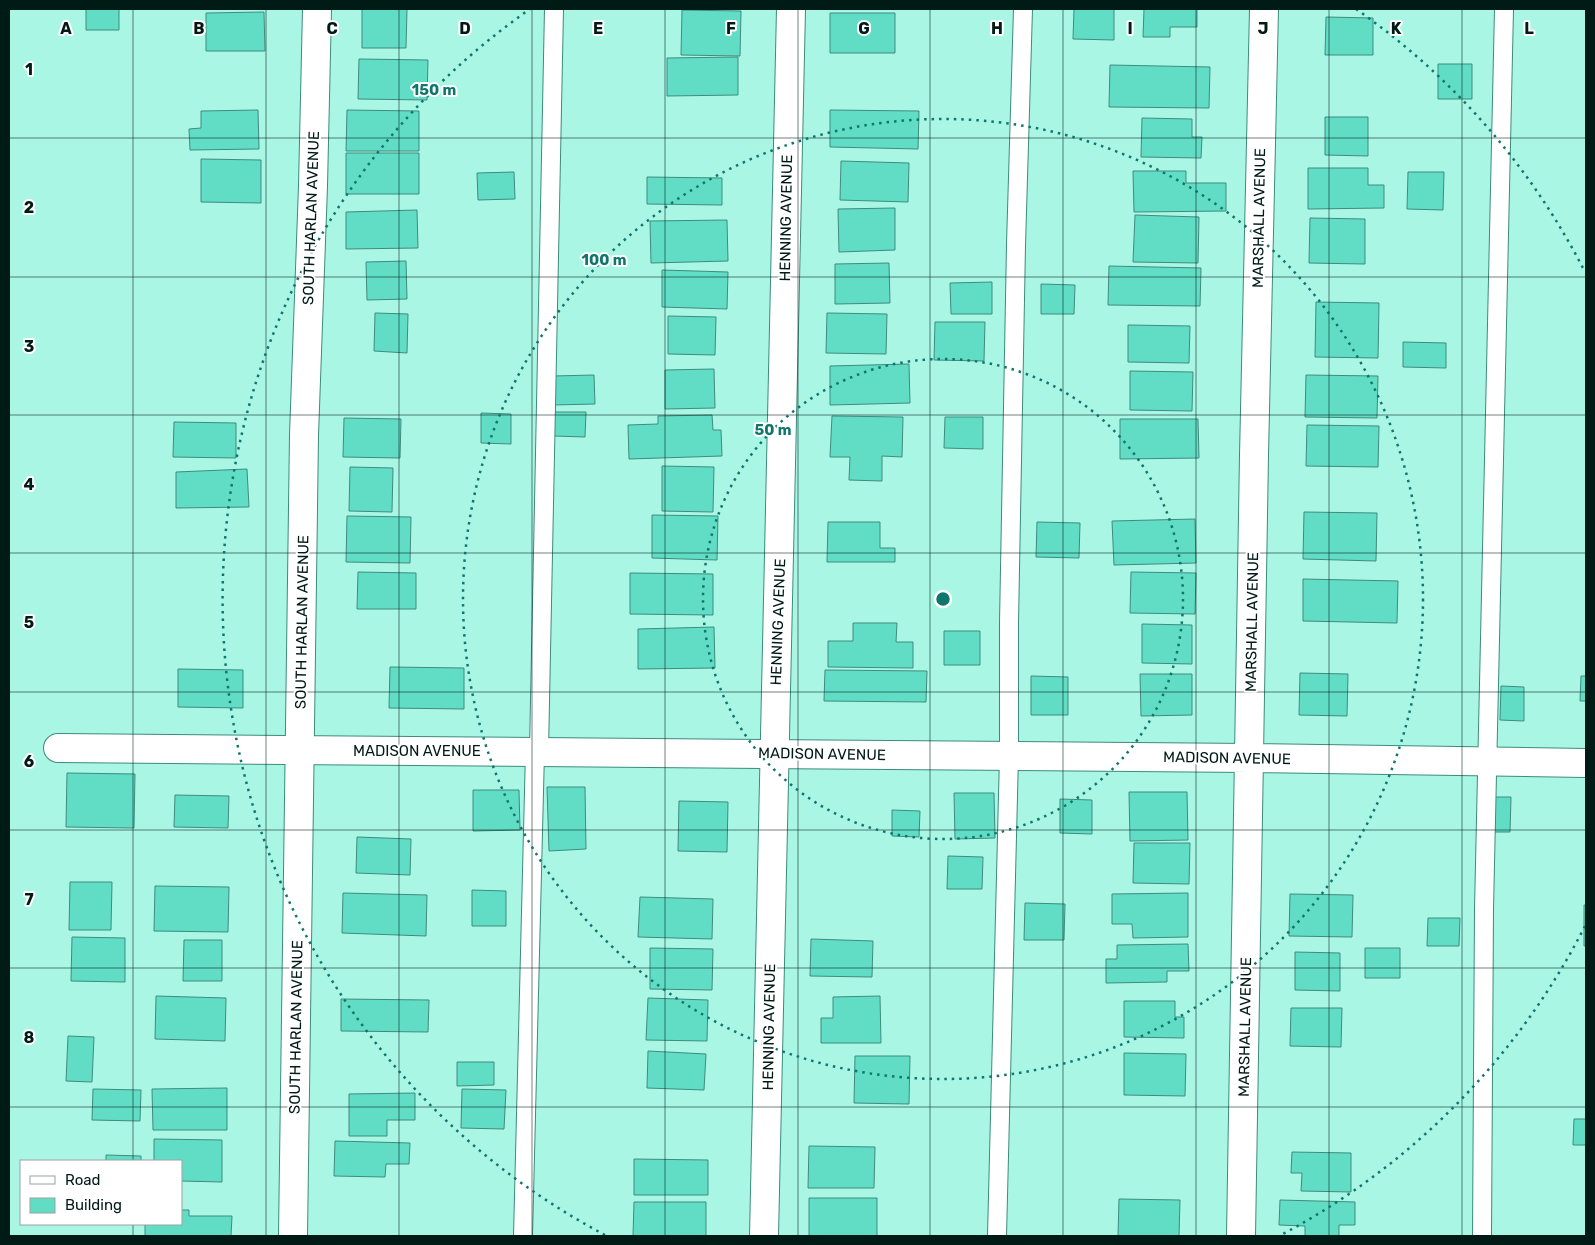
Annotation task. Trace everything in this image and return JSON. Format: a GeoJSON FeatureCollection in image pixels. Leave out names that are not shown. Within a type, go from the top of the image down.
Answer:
{"type":"FeatureCollection","features":[{"type":"Feature","properties":{"kind":"street","name":"SOUTH HARLAN AVENUE"},"geometry":{"type":"LineString","coordinates":[[293,1236],[304,435],[313,186],[316,9]]}},
{"type":"Feature","properties":{"kind":"street","name":"HENNING AVENUE"},"geometry":{"type":"LineString","coordinates":[[764,1236],[791,9]]}},
{"type":"Feature","properties":{"kind":"street","name":"MARSHALL AVENUE"},"geometry":{"type":"LineString","coordinates":[[1241,1236],[1254,455],[1264,9]]}},
{"type":"Feature","properties":{"kind":"street","name":"MADISON AVENUE"},"geometry":{"type":"LineString","coordinates":[[58,748],[1586,762]]}},
{"type":"Feature","properties":{"kind":"lane"},"geometry":{"type":"LineString","coordinates":[[523,1236],[537,751],[554,9]]}},
{"type":"Feature","properties":{"kind":"lane"},"geometry":{"type":"LineString","coordinates":[[997,1236],[1009,756],[1009,614],[1015,284],[1023,9]]}},
{"type":"Feature","properties":{"kind":"lane"},"geometry":{"type":"LineString","coordinates":[[1482,1236],[1484,938],[1504,9]]}},
{"type":"Feature","properties":{"kind":"building"},"geometry":{"type":"Polygon","coordinates":[[[86,9],[119,9],[119,30],[86,30],[86,9]]]}},
{"type":"Feature","properties":{"kind":"building"},"geometry":{"type":"Polygon","coordinates":[[[362,9],[407,9],[406,48],[362,48],[362,9]]]}},
{"type":"Feature","properties":{"kind":"building"},"geometry":{"type":"Polygon","coordinates":[[[1074,9],[1114,9],[1114,40],[1073,39],[1074,9]]]}},
{"type":"Feature","properties":{"kind":"building"},"geometry":{"type":"Polygon","coordinates":[[[1144,9],[1197,9],[1197,27],[1170,27],[1170,37],[1143,37],[1144,9]]]}},
{"type":"Feature","properties":{"kind":"building"},"geometry":{"type":"Polygon","coordinates":[[[682,10],[741,11],[740,56],[681,55],[682,10]]]}},
{"type":"Feature","properties":{"kind":"building"},"geometry":{"type":"Polygon","coordinates":[[[264,12],[265,51],[206,51],[206,13],[264,12]]]}},
{"type":"Feature","properties":{"kind":"building"},"geometry":{"type":"Polygon","coordinates":[[[830,13],[895,13],[895,53],[830,53],[830,13]]]}},
{"type":"Feature","properties":{"kind":"building"},"geometry":{"type":"Polygon","coordinates":[[[1326,17],[1373,18],[1373,55],[1325,55],[1326,17]]]}},
{"type":"Feature","properties":{"kind":"building"},"geometry":{"type":"Polygon","coordinates":[[[738,57],[738,95],[667,96],[667,58],[738,57]]]}},
{"type":"Feature","properties":{"kind":"building"},"geometry":{"type":"Polygon","coordinates":[[[359,59],[428,60],[427,100],[358,99],[359,59]]]}},
{"type":"Feature","properties":{"kind":"building"},"geometry":{"type":"Polygon","coordinates":[[[1438,64],[1472,64],[1472,99],[1438,99],[1438,64]]]}},
{"type":"Feature","properties":{"kind":"building"},"geometry":{"type":"Polygon","coordinates":[[[1110,65],[1210,67],[1209,108],[1109,107],[1110,65]]]}},
{"type":"Feature","properties":{"kind":"building"},"geometry":{"type":"Polygon","coordinates":[[[258,110],[259,149],[190,150],[189,129],[201,128],[201,111],[258,110]]]}},
{"type":"Feature","properties":{"kind":"building"},"geometry":{"type":"Polygon","coordinates":[[[347,110],[419,111],[419,151],[346,151],[347,110]]]}},
{"type":"Feature","properties":{"kind":"building"},"geometry":{"type":"Polygon","coordinates":[[[830,110],[919,111],[918,149],[830,147],[830,110]]]}},
{"type":"Feature","properties":{"kind":"building"},"geometry":{"type":"Polygon","coordinates":[[[1325,117],[1368,117],[1368,156],[1325,155],[1325,117]]]}},
{"type":"Feature","properties":{"kind":"building"},"geometry":{"type":"Polygon","coordinates":[[[1142,118],[1192,119],[1192,137],[1202,137],[1201,158],[1141,157],[1142,118]]]}},
{"type":"Feature","properties":{"kind":"building"},"geometry":{"type":"Polygon","coordinates":[[[346,153],[419,153],[419,194],[346,194],[346,153]]]}},
{"type":"Feature","properties":{"kind":"building"},"geometry":{"type":"Polygon","coordinates":[[[201,159],[261,160],[261,203],[201,202],[201,159]]]}},
{"type":"Feature","properties":{"kind":"building"},"geometry":{"type":"Polygon","coordinates":[[[841,161],[909,163],[908,202],[840,200],[841,161]]]}},
{"type":"Feature","properties":{"kind":"building"},"geometry":{"type":"Polygon","coordinates":[[[1308,168],[1368,168],[1368,185],[1384,185],[1384,208],[1308,209],[1308,168]]]}},
{"type":"Feature","properties":{"kind":"building"},"geometry":{"type":"Polygon","coordinates":[[[1133,171],[1186,171],[1186,183],[1226,183],[1226,211],[1134,212],[1133,171]]]}},
{"type":"Feature","properties":{"kind":"building"},"geometry":{"type":"Polygon","coordinates":[[[514,172],[515,199],[478,200],[477,173],[514,172]]]}},
{"type":"Feature","properties":{"kind":"building"},"geometry":{"type":"Polygon","coordinates":[[[1408,172],[1444,172],[1443,210],[1407,209],[1408,172]]]}},
{"type":"Feature","properties":{"kind":"building"},"geometry":{"type":"Polygon","coordinates":[[[647,177],[722,178],[722,205],[647,204],[647,177]]]}},
{"type":"Feature","properties":{"kind":"building"},"geometry":{"type":"Polygon","coordinates":[[[895,208],[895,250],[839,252],[838,209],[895,208]]]}},
{"type":"Feature","properties":{"kind":"building"},"geometry":{"type":"Polygon","coordinates":[[[417,210],[418,248],[346,249],[346,212],[417,210]]]}},
{"type":"Feature","properties":{"kind":"building"},"geometry":{"type":"Polygon","coordinates":[[[1135,215],[1199,217],[1198,263],[1133,262],[1135,215]]]}},
{"type":"Feature","properties":{"kind":"building"},"geometry":{"type":"Polygon","coordinates":[[[1310,218],[1365,219],[1365,264],[1309,263],[1310,218]]]}},
{"type":"Feature","properties":{"kind":"building"},"geometry":{"type":"Polygon","coordinates":[[[727,220],[728,261],[651,263],[650,221],[727,220]]]}},
{"type":"Feature","properties":{"kind":"building"},"geometry":{"type":"Polygon","coordinates":[[[406,261],[407,299],[367,300],[366,262],[406,261]]]}},
{"type":"Feature","properties":{"kind":"building"},"geometry":{"type":"Polygon","coordinates":[[[889,263],[890,303],[835,304],[835,264],[889,263]]]}},
{"type":"Feature","properties":{"kind":"building"},"geometry":{"type":"Polygon","coordinates":[[[1109,266],[1201,268],[1200,306],[1108,305],[1109,266]]]}},
{"type":"Feature","properties":{"kind":"building"},"geometry":{"type":"Polygon","coordinates":[[[662,270],[728,272],[727,309],[662,307],[662,270]]]}},
{"type":"Feature","properties":{"kind":"building"},"geometry":{"type":"Polygon","coordinates":[[[992,282],[992,314],[951,314],[950,283],[992,282]]]}},
{"type":"Feature","properties":{"kind":"building"},"geometry":{"type":"Polygon","coordinates":[[[1041,284],[1075,285],[1074,314],[1041,314],[1041,284]]]}},
{"type":"Feature","properties":{"kind":"building"},"geometry":{"type":"Polygon","coordinates":[[[1316,302],[1379,303],[1378,358],[1315,357],[1316,302]]]}},
{"type":"Feature","properties":{"kind":"building"},"geometry":{"type":"Polygon","coordinates":[[[375,313],[408,314],[407,353],[374,351],[375,313]]]}},
{"type":"Feature","properties":{"kind":"building"},"geometry":{"type":"Polygon","coordinates":[[[827,313],[887,314],[886,354],[826,353],[827,313]]]}},
{"type":"Feature","properties":{"kind":"building"},"geometry":{"type":"Polygon","coordinates":[[[668,316],[716,317],[715,355],[668,354],[668,316]]]}},
{"type":"Feature","properties":{"kind":"building"},"geometry":{"type":"Polygon","coordinates":[[[935,322],[985,322],[984,361],[934,360],[935,322]]]}},
{"type":"Feature","properties":{"kind":"building"},"geometry":{"type":"Polygon","coordinates":[[[1128,325],[1190,326],[1189,363],[1128,362],[1128,325]]]}},
{"type":"Feature","properties":{"kind":"building"},"geometry":{"type":"Polygon","coordinates":[[[1403,342],[1446,343],[1446,368],[1403,367],[1403,342]]]}},
{"type":"Feature","properties":{"kind":"building"},"geometry":{"type":"Polygon","coordinates":[[[909,364],[910,403],[830,405],[830,366],[909,364]]]}},
{"type":"Feature","properties":{"kind":"building"},"geometry":{"type":"Polygon","coordinates":[[[714,369],[715,408],[665,409],[665,370],[714,369]]]}},
{"type":"Feature","properties":{"kind":"building"},"geometry":{"type":"Polygon","coordinates":[[[1130,371],[1193,372],[1192,411],[1130,410],[1130,371]]]}},
{"type":"Feature","properties":{"kind":"building"},"geometry":{"type":"Polygon","coordinates":[[[594,375],[595,404],[554,405],[553,376],[594,375]]]}},
{"type":"Feature","properties":{"kind":"building"},"geometry":{"type":"Polygon","coordinates":[[[1306,375],[1378,376],[1377,418],[1305,417],[1306,375]]]}},
{"type":"Feature","properties":{"kind":"building"},"geometry":{"type":"Polygon","coordinates":[[[554,412],[586,412],[585,437],[554,436],[554,412]]]}},
{"type":"Feature","properties":{"kind":"building"},"geometry":{"type":"Polygon","coordinates":[[[481,413],[511,414],[511,444],[481,443],[481,413]]]}},
{"type":"Feature","properties":{"kind":"building"},"geometry":{"type":"Polygon","coordinates":[[[712,415],[713,430],[721,430],[722,456],[629,459],[628,425],[658,424],[658,416],[712,415]]]}},
{"type":"Feature","properties":{"kind":"building"},"geometry":{"type":"Polygon","coordinates":[[[832,416],[903,417],[902,457],[882,456],[882,481],[849,480],[850,457],[830,457],[832,416]]]}},
{"type":"Feature","properties":{"kind":"building"},"geometry":{"type":"Polygon","coordinates":[[[945,417],[983,417],[983,449],[944,448],[945,417]]]}},
{"type":"Feature","properties":{"kind":"building"},"geometry":{"type":"Polygon","coordinates":[[[344,418],[401,419],[400,458],[343,457],[344,418]]]}},
{"type":"Feature","properties":{"kind":"building"},"geometry":{"type":"Polygon","coordinates":[[[1120,419],[1198,419],[1199,458],[1120,459],[1120,419]]]}},
{"type":"Feature","properties":{"kind":"building"},"geometry":{"type":"Polygon","coordinates":[[[174,422],[236,423],[236,458],[173,457],[174,422]]]}},
{"type":"Feature","properties":{"kind":"building"},"geometry":{"type":"Polygon","coordinates":[[[1307,425],[1379,426],[1378,467],[1306,466],[1307,425]]]}},
{"type":"Feature","properties":{"kind":"building"},"geometry":{"type":"Polygon","coordinates":[[[662,466],[714,467],[713,512],[662,511],[662,466]]]}},
{"type":"Feature","properties":{"kind":"building"},"geometry":{"type":"Polygon","coordinates":[[[350,467],[393,468],[392,512],[349,511],[350,467]]]}},
{"type":"Feature","properties":{"kind":"building"},"geometry":{"type":"Polygon","coordinates":[[[247,469],[249,507],[176,508],[176,472],[247,469]]]}},
{"type":"Feature","properties":{"kind":"building"},"geometry":{"type":"Polygon","coordinates":[[[1304,512],[1377,513],[1376,561],[1303,559],[1304,512]]]}},
{"type":"Feature","properties":{"kind":"building"},"geometry":{"type":"Polygon","coordinates":[[[652,515],[718,516],[717,560],[652,558],[652,515]]]}},
{"type":"Feature","properties":{"kind":"building"},"geometry":{"type":"Polygon","coordinates":[[[347,516],[411,517],[410,563],[346,562],[347,516]]]}},
{"type":"Feature","properties":{"kind":"building"},"geometry":{"type":"Polygon","coordinates":[[[1195,519],[1196,563],[1114,565],[1112,521],[1195,519]]]}},
{"type":"Feature","properties":{"kind":"building"},"geometry":{"type":"Polygon","coordinates":[[[828,522],[880,522],[880,548],[895,548],[895,562],[827,562],[828,522]]]}},
{"type":"Feature","properties":{"kind":"building"},"geometry":{"type":"Polygon","coordinates":[[[1037,522],[1080,523],[1079,558],[1036,557],[1037,522]]]}},
{"type":"Feature","properties":{"kind":"building"},"geometry":{"type":"Polygon","coordinates":[[[358,572],[416,573],[416,609],[357,609],[358,572]]]}},
{"type":"Feature","properties":{"kind":"building"},"geometry":{"type":"Polygon","coordinates":[[[1131,572],[1196,573],[1195,614],[1130,613],[1131,572]]]}},
{"type":"Feature","properties":{"kind":"building"},"geometry":{"type":"Polygon","coordinates":[[[630,573],[713,574],[713,615],[630,614],[630,573]]]}},
{"type":"Feature","properties":{"kind":"building"},"geometry":{"type":"Polygon","coordinates":[[[1303,579],[1398,581],[1397,623],[1303,621],[1303,579]]]}},
{"type":"Feature","properties":{"kind":"building"},"geometry":{"type":"Polygon","coordinates":[[[853,623],[897,623],[896,642],[913,642],[913,668],[828,667],[828,641],[853,641],[853,623]]]}},
{"type":"Feature","properties":{"kind":"building"},"geometry":{"type":"Polygon","coordinates":[[[1142,624],[1192,625],[1192,664],[1142,663],[1142,624]]]}},
{"type":"Feature","properties":{"kind":"building"},"geometry":{"type":"Polygon","coordinates":[[[714,627],[715,668],[638,669],[638,629],[714,627]]]}},
{"type":"Feature","properties":{"kind":"building"},"geometry":{"type":"Polygon","coordinates":[[[944,631],[980,631],[980,665],[944,665],[944,631]]]}},
{"type":"Feature","properties":{"kind":"building"},"geometry":{"type":"Polygon","coordinates":[[[390,667],[464,668],[464,709],[389,708],[390,667]]]}},
{"type":"Feature","properties":{"kind":"building"},"geometry":{"type":"Polygon","coordinates":[[[178,669],[243,670],[243,708],[178,707],[178,669]]]}},
{"type":"Feature","properties":{"kind":"building"},"geometry":{"type":"Polygon","coordinates":[[[825,670],[927,671],[926,702],[824,701],[825,670]]]}},
{"type":"Feature","properties":{"kind":"building"},"geometry":{"type":"Polygon","coordinates":[[[1300,673],[1348,674],[1347,716],[1299,715],[1300,673]]]}},
{"type":"Feature","properties":{"kind":"building"},"geometry":{"type":"Polygon","coordinates":[[[1140,674],[1192,674],[1192,715],[1141,716],[1140,674]]]}},
{"type":"Feature","properties":{"kind":"building"},"geometry":{"type":"Polygon","coordinates":[[[1031,676],[1068,677],[1068,715],[1031,715],[1031,676]]]}},
{"type":"Feature","properties":{"kind":"building"},"geometry":{"type":"Polygon","coordinates":[[[1581,676],[1586,676],[1586,701],[1580,701],[1581,676]]]}},
{"type":"Feature","properties":{"kind":"building"},"geometry":{"type":"Polygon","coordinates":[[[1501,686],[1524,687],[1524,721],[1500,720],[1501,686]]]}},
{"type":"Feature","properties":{"kind":"building"},"geometry":{"type":"Polygon","coordinates":[[[67,773],[135,774],[134,828],[66,827],[67,773]]]}},
{"type":"Feature","properties":{"kind":"building"},"geometry":{"type":"Polygon","coordinates":[[[547,787],[585,787],[586,849],[549,851],[547,787]]]}},
{"type":"Feature","properties":{"kind":"building"},"geometry":{"type":"Polygon","coordinates":[[[473,790],[519,790],[520,830],[473,831],[473,790]]]}},
{"type":"Feature","properties":{"kind":"building"},"geometry":{"type":"Polygon","coordinates":[[[1129,792],[1187,792],[1188,840],[1130,841],[1129,792]]]}},
{"type":"Feature","properties":{"kind":"building"},"geometry":{"type":"Polygon","coordinates":[[[954,793],[994,793],[995,838],[955,839],[954,793]]]}},
{"type":"Feature","properties":{"kind":"building"},"geometry":{"type":"Polygon","coordinates":[[[175,795],[229,796],[228,828],[174,827],[175,795]]]}},
{"type":"Feature","properties":{"kind":"building"},"geometry":{"type":"Polygon","coordinates":[[[1492,797],[1511,797],[1510,832],[1491,832],[1492,797]]]}},
{"type":"Feature","properties":{"kind":"building"},"geometry":{"type":"Polygon","coordinates":[[[1060,799],[1092,800],[1092,834],[1060,833],[1060,799]]]}},
{"type":"Feature","properties":{"kind":"building"},"geometry":{"type":"Polygon","coordinates":[[[679,801],[728,802],[727,852],[678,851],[679,801]]]}},
{"type":"Feature","properties":{"kind":"building"},"geometry":{"type":"Polygon","coordinates":[[[892,810],[920,811],[919,837],[892,836],[892,810]]]}},
{"type":"Feature","properties":{"kind":"building"},"geometry":{"type":"Polygon","coordinates":[[[357,837],[411,839],[410,875],[356,873],[357,837]]]}},
{"type":"Feature","properties":{"kind":"building"},"geometry":{"type":"Polygon","coordinates":[[[1134,843],[1190,843],[1189,884],[1133,883],[1134,843]]]}},
{"type":"Feature","properties":{"kind":"building"},"geometry":{"type":"Polygon","coordinates":[[[948,856],[983,857],[982,889],[947,889],[948,856]]]}},
{"type":"Feature","properties":{"kind":"building"},"geometry":{"type":"Polygon","coordinates":[[[70,882],[112,882],[111,930],[69,930],[70,882]]]}},
{"type":"Feature","properties":{"kind":"building"},"geometry":{"type":"Polygon","coordinates":[[[155,886],[229,887],[228,932],[154,931],[155,886]]]}},
{"type":"Feature","properties":{"kind":"building"},"geometry":{"type":"Polygon","coordinates":[[[472,890],[506,891],[506,926],[472,926],[472,890]]]}},
{"type":"Feature","properties":{"kind":"building"},"geometry":{"type":"Polygon","coordinates":[[[343,893],[427,895],[426,936],[342,933],[343,893]]]}},
{"type":"Feature","properties":{"kind":"building"},"geometry":{"type":"Polygon","coordinates":[[[1188,893],[1188,937],[1133,938],[1132,924],[1112,924],[1112,894],[1188,893]]]}},
{"type":"Feature","properties":{"kind":"building"},"geometry":{"type":"Polygon","coordinates":[[[1290,894],[1353,895],[1352,937],[1289,936],[1290,894]]]}},
{"type":"Feature","properties":{"kind":"building"},"geometry":{"type":"Polygon","coordinates":[[[640,897],[713,899],[712,939],[638,937],[640,897]]]}},
{"type":"Feature","properties":{"kind":"building"},"geometry":{"type":"Polygon","coordinates":[[[1025,903],[1065,904],[1064,940],[1024,940],[1025,903]]]}},
{"type":"Feature","properties":{"kind":"building"},"geometry":{"type":"Polygon","coordinates":[[[1584,905],[1586,905],[1586,946],[1584,946],[1584,905]]]}},
{"type":"Feature","properties":{"kind":"building"},"geometry":{"type":"Polygon","coordinates":[[[1428,918],[1460,918],[1459,946],[1427,946],[1428,918]]]}},
{"type":"Feature","properties":{"kind":"building"},"geometry":{"type":"Polygon","coordinates":[[[72,937],[125,938],[125,982],[71,981],[72,937]]]}},
{"type":"Feature","properties":{"kind":"building"},"geometry":{"type":"Polygon","coordinates":[[[811,939],[873,941],[872,977],[810,976],[811,939]]]}},
{"type":"Feature","properties":{"kind":"building"},"geometry":{"type":"Polygon","coordinates":[[[184,940],[222,940],[222,981],[183,981],[184,940]]]}},
{"type":"Feature","properties":{"kind":"building"},"geometry":{"type":"Polygon","coordinates":[[[1188,944],[1189,971],[1167,971],[1167,982],[1106,983],[1106,959],[1117,959],[1117,945],[1188,944]]]}},
{"type":"Feature","properties":{"kind":"building"},"geometry":{"type":"Polygon","coordinates":[[[650,948],[713,949],[712,990],[650,989],[650,948]]]}},
{"type":"Feature","properties":{"kind":"building"},"geometry":{"type":"Polygon","coordinates":[[[1365,948],[1400,948],[1400,978],[1365,978],[1365,948]]]}},
{"type":"Feature","properties":{"kind":"building"},"geometry":{"type":"Polygon","coordinates":[[[1295,952],[1340,953],[1340,991],[1295,990],[1295,952]]]}},
{"type":"Feature","properties":{"kind":"building"},"geometry":{"type":"Polygon","coordinates":[[[156,996],[226,998],[225,1041],[155,1039],[156,996]]]}},
{"type":"Feature","properties":{"kind":"building"},"geometry":{"type":"Polygon","coordinates":[[[880,996],[881,1043],[821,1043],[821,1018],[833,1018],[833,997],[880,996]]]}},
{"type":"Feature","properties":{"kind":"building"},"geometry":{"type":"Polygon","coordinates":[[[648,998],[708,1000],[707,1041],[646,1040],[648,998]]]}},
{"type":"Feature","properties":{"kind":"building"},"geometry":{"type":"Polygon","coordinates":[[[341,999],[429,1000],[428,1032],[341,1031],[341,999]]]}},
{"type":"Feature","properties":{"kind":"building"},"geometry":{"type":"Polygon","coordinates":[[[1124,1001],[1175,1001],[1175,1017],[1184,1017],[1184,1038],[1124,1037],[1124,1001]]]}},
{"type":"Feature","properties":{"kind":"building"},"geometry":{"type":"Polygon","coordinates":[[[1291,1008],[1342,1008],[1341,1047],[1290,1046],[1291,1008]]]}},
{"type":"Feature","properties":{"kind":"building"},"geometry":{"type":"Polygon","coordinates":[[[68,1036],[94,1037],[92,1082],[66,1081],[68,1036]]]}},
{"type":"Feature","properties":{"kind":"building"},"geometry":{"type":"Polygon","coordinates":[[[648,1051],[706,1054],[704,1090],[647,1088],[648,1051]]]}},
{"type":"Feature","properties":{"kind":"building"},"geometry":{"type":"Polygon","coordinates":[[[1124,1053],[1186,1054],[1185,1096],[1124,1095],[1124,1053]]]}},
{"type":"Feature","properties":{"kind":"building"},"geometry":{"type":"Polygon","coordinates":[[[855,1056],[910,1056],[909,1104],[854,1103],[855,1056]]]}},
{"type":"Feature","properties":{"kind":"building"},"geometry":{"type":"Polygon","coordinates":[[[457,1062],[494,1062],[494,1085],[457,1086],[457,1062]]]}},
{"type":"Feature","properties":{"kind":"building"},"geometry":{"type":"Polygon","coordinates":[[[227,1088],[227,1130],[153,1130],[152,1089],[227,1088]]]}},
{"type":"Feature","properties":{"kind":"building"},"geometry":{"type":"Polygon","coordinates":[[[93,1089],[141,1090],[140,1121],[92,1120],[93,1089]]]}},
{"type":"Feature","properties":{"kind":"building"},"geometry":{"type":"Polygon","coordinates":[[[462,1089],[506,1090],[504,1129],[461,1128],[462,1089]]]}},
{"type":"Feature","properties":{"kind":"building"},"geometry":{"type":"Polygon","coordinates":[[[415,1093],[415,1120],[387,1120],[387,1136],[349,1136],[349,1094],[415,1093]]]}},
{"type":"Feature","properties":{"kind":"building"},"geometry":{"type":"Polygon","coordinates":[[[1574,1119],[1586,1119],[1586,1145],[1573,1145],[1574,1119]]]}},
{"type":"Feature","properties":{"kind":"building"},"geometry":{"type":"Polygon","coordinates":[[[154,1139],[222,1140],[222,1182],[182,1181],[182,1160],[154,1160],[154,1139]]]}},
{"type":"Feature","properties":{"kind":"building"},"geometry":{"type":"Polygon","coordinates":[[[335,1141],[410,1143],[409,1164],[386,1164],[385,1177],[334,1176],[335,1141]]]}},
{"type":"Feature","properties":{"kind":"building"},"geometry":{"type":"Polygon","coordinates":[[[809,1146],[875,1147],[874,1188],[808,1188],[809,1146]]]}},
{"type":"Feature","properties":{"kind":"building"},"geometry":{"type":"Polygon","coordinates":[[[1292,1152],[1351,1153],[1351,1192],[1301,1191],[1302,1173],[1291,1173],[1292,1152]]]}},
{"type":"Feature","properties":{"kind":"building"},"geometry":{"type":"Polygon","coordinates":[[[106,1155],[141,1156],[141,1160],[106,1160],[106,1155]]]}},
{"type":"Feature","properties":{"kind":"building"},"geometry":{"type":"Polygon","coordinates":[[[634,1159],[708,1160],[708,1195],[634,1195],[634,1159]]]}},
{"type":"Feature","properties":{"kind":"building"},"geometry":{"type":"Polygon","coordinates":[[[809,1198],[877,1198],[877,1236],[809,1236],[809,1198]]]}},
{"type":"Feature","properties":{"kind":"building"},"geometry":{"type":"Polygon","coordinates":[[[1119,1199],[1180,1200],[1179,1236],[1118,1236],[1119,1199]]]}},
{"type":"Feature","properties":{"kind":"building"},"geometry":{"type":"Polygon","coordinates":[[[1280,1200],[1355,1202],[1355,1225],[1339,1225],[1339,1236],[1305,1236],[1305,1226],[1279,1225],[1280,1200]]]}},
{"type":"Feature","properties":{"kind":"building"},"geometry":{"type":"Polygon","coordinates":[[[634,1202],[706,1202],[706,1236],[633,1236],[634,1202]]]}},
{"type":"Feature","properties":{"kind":"building"},"geometry":{"type":"Polygon","coordinates":[[[182,1210],[189,1210],[189,1216],[232,1216],[231,1236],[145,1236],[145,1225],[182,1225],[182,1210]]]}}]}
